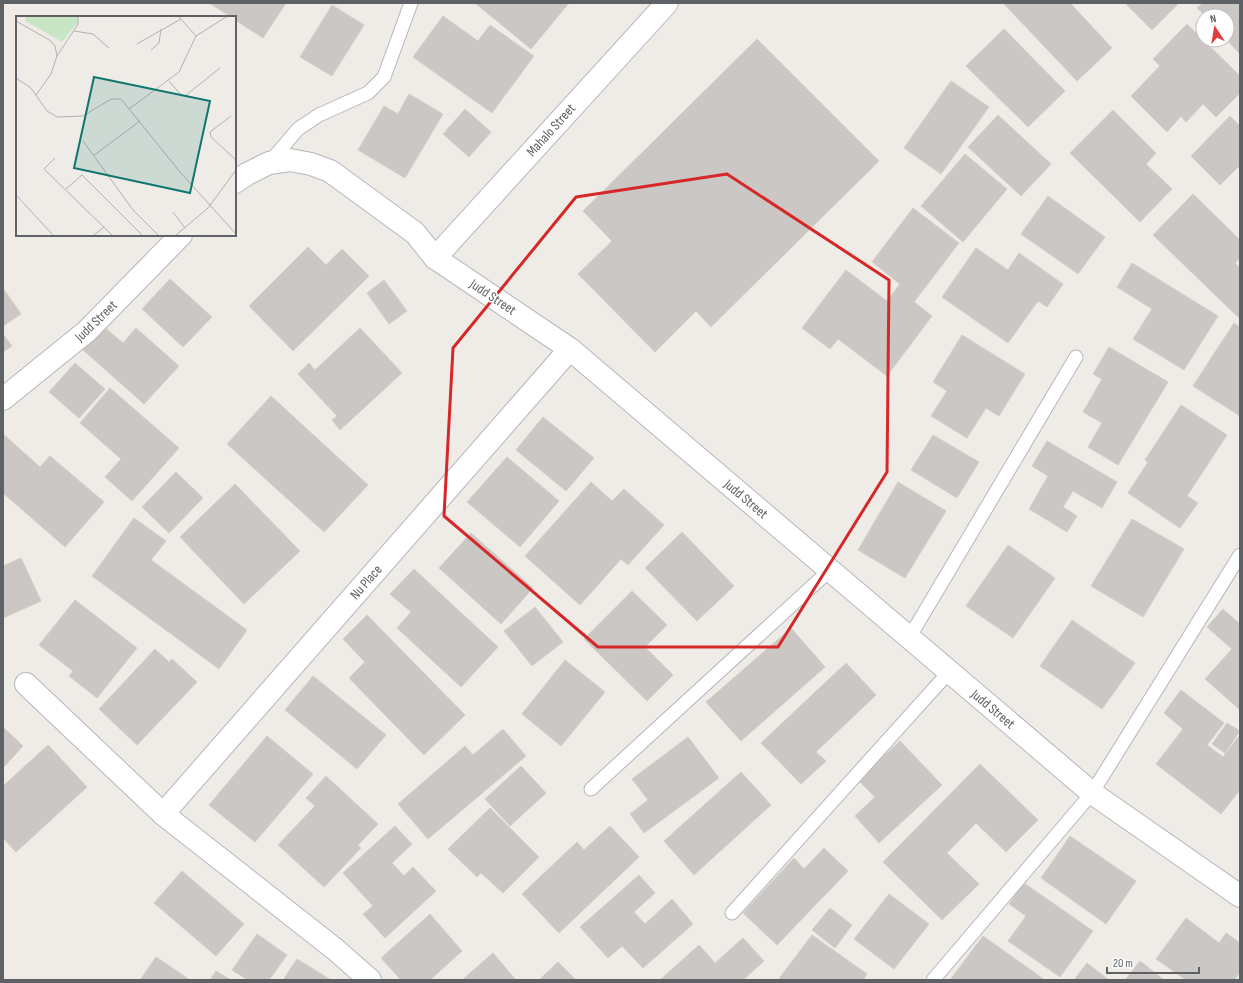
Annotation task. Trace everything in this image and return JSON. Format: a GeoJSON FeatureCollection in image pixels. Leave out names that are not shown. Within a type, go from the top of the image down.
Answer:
{"type":"FeatureCollection","features":[{"type":"Feature","properties":{"kind":"street","name":"Mahalo Street"},"geometry":{"type":"LineString","coordinates":[[435,258],[666,3]]}},
{"type":"Feature","properties":{"kind":"street","name":"Judd Street"},"geometry":{"type":"LineString","coordinates":[[236,181],[269,163],[290,160],[311,164],[330,171],[416,233],[435,258],[570,349],[1092,793],[1240,896]]}},
{"type":"Feature","properties":{"kind":"street","name":"Judd Street"},"geometry":{"type":"LineString","coordinates":[[3,399],[86,331],[180,236]]}},
{"type":"Feature","properties":{"kind":"street","name":"Nu Place"},"geometry":{"type":"LineString","coordinates":[[163,814],[570,349]]}},
{"type":"Feature","properties":{"kind":"street"},"geometry":{"type":"LineString","coordinates":[[26,684],[163,814],[336,950],[370,980]]}},
{"type":"Feature","properties":{"kind":"lane"},"geometry":{"type":"LineString","coordinates":[[269,163],[298,129],[319,115],[368,93],[384,76],[411,3]]}},
{"type":"Feature","properties":{"kind":"lane"},"geometry":{"type":"LineString","coordinates":[[909,638],[1076,356]]}},
{"type":"Feature","properties":{"kind":"lane"},"geometry":{"type":"LineString","coordinates":[[933,980],[1092,793],[1240,555]]}},
{"type":"Feature","properties":{"kind":"lane"},"geometry":{"type":"LineString","coordinates":[[590,789],[830,570]]}},
{"type":"Feature","properties":{"kind":"lane"},"geometry":{"type":"LineString","coordinates":[[732,913],[949,672]]}},
{"type":"Feature","properties":{"kind":"highlighted area"},"geometry":{"type":"Polygon","coordinates":[[[727,174],[889,280],[887,472],[778,647],[598,647],[444,516],[453,348],[576,197],[727,174]]]}},
{"type":"Feature","properties":{"kind":"building"},"geometry":{"type":"Polygon","coordinates":[[[209,3],[286,3],[263,38],[236,21],[236,16],[229,16],[209,3]]]}},
{"type":"Feature","properties":{"kind":"building"},"geometry":{"type":"Polygon","coordinates":[[[475,3],[569,3],[531,49],[475,3]]]}},
{"type":"Feature","properties":{"kind":"building"},"geometry":{"type":"Polygon","coordinates":[[[1070,3],[1112,48],[1077,81],[1004,4],[1070,3]]]}},
{"type":"Feature","properties":{"kind":"building"},"geometry":{"type":"Polygon","coordinates":[[[1125,3],[1179,3],[1152,30],[1125,3]]]}},
{"type":"Feature","properties":{"kind":"building"},"geometry":{"type":"Polygon","coordinates":[[[1203,3],[1240,3],[1240,54],[1234,48],[1235,8],[1197,8],[1203,3]]]}},
{"type":"Feature","properties":{"kind":"building"},"geometry":{"type":"Polygon","coordinates":[[[332,5],[364,25],[332,76],[300,57],[332,5]]]}},
{"type":"Feature","properties":{"kind":"building"},"geometry":{"type":"Polygon","coordinates":[[[443,16],[478,41],[490,25],[534,56],[492,113],[413,57],[443,16]]]}},
{"type":"Feature","properties":{"kind":"building"},"geometry":{"type":"Polygon","coordinates":[[[1187,24],[1195,32],[1195,48],[1211,48],[1240,76],[1240,93],[1216,117],[1203,104],[1186,122],[1181,116],[1167,132],[1131,96],[1160,66],[1153,59],[1187,24]]]}},
{"type":"Feature","properties":{"kind":"building"},"geometry":{"type":"Polygon","coordinates":[[[1004,29],[1065,91],[1028,127],[966,66],[1004,29]]]}},
{"type":"Feature","properties":{"kind":"building"},"geometry":{"type":"Polygon","coordinates":[[[757,39],[879,161],[711,327],[696,311],[655,352],[578,274],[612,241],[583,211],[757,39]]]}},
{"type":"Feature","properties":{"kind":"building"},"geometry":{"type":"Polygon","coordinates":[[[951,81],[989,107],[941,174],[904,148],[951,81]]]}},
{"type":"Feature","properties":{"kind":"building"},"geometry":{"type":"Polygon","coordinates":[[[409,94],[443,114],[405,178],[358,150],[384,106],[398,114],[409,94]]]}},
{"type":"Feature","properties":{"kind":"building"},"geometry":{"type":"Polygon","coordinates":[[[465,109],[491,132],[469,157],[443,134],[465,109]]]}},
{"type":"Feature","properties":{"kind":"building"},"geometry":{"type":"Polygon","coordinates":[[[1113,110],[1156,153],[1146,164],[1172,189],[1140,222],[1070,153],[1113,110]]]}},
{"type":"Feature","properties":{"kind":"building"},"geometry":{"type":"Polygon","coordinates":[[[998,115],[1051,164],[1021,196],[968,147],[998,115]]]}},
{"type":"Feature","properties":{"kind":"building"},"geometry":{"type":"Polygon","coordinates":[[[1230,116],[1240,126],[1240,169],[1238,167],[1220,185],[1191,156],[1230,116]]]}},
{"type":"Feature","properties":{"kind":"building"},"geometry":{"type":"Polygon","coordinates":[[[965,154],[1007,189],[963,242],[921,206],[965,154]]]}},
{"type":"Feature","properties":{"kind":"building"},"geometry":{"type":"Polygon","coordinates":[[[1193,194],[1240,240],[1240,258],[1235,263],[1240,268],[1240,319],[1153,235],[1193,194]]]}},
{"type":"Feature","properties":{"kind":"building"},"geometry":{"type":"Polygon","coordinates":[[[1048,196],[1105,237],[1078,274],[1021,234],[1048,196]]]}},
{"type":"Feature","properties":{"kind":"building"},"geometry":{"type":"Polygon","coordinates":[[[913,208],[959,243],[914,302],[932,316],[887,376],[838,339],[830,349],[802,328],[846,270],[887,301],[900,284],[872,262],[913,208]]]}},
{"type":"Feature","properties":{"kind":"building"},"geometry":{"type":"Polygon","coordinates":[[[308,247],[326,265],[342,249],[369,276],[293,351],[249,306],[308,247]]]}},
{"type":"Feature","properties":{"kind":"building"},"geometry":{"type":"Polygon","coordinates":[[[976,248],[1008,270],[1019,253],[1063,284],[1047,307],[1038,301],[1008,343],[942,297],[976,248]]]}},
{"type":"Feature","properties":{"kind":"building"},"geometry":{"type":"Polygon","coordinates":[[[1132,263],[1218,316],[1184,370],[1133,339],[1152,309],[1117,287],[1132,263]]]}},
{"type":"Feature","properties":{"kind":"building"},"geometry":{"type":"Polygon","coordinates":[[[170,279],[212,317],[183,347],[142,309],[170,279]]]}},
{"type":"Feature","properties":{"kind":"building"},"geometry":{"type":"Polygon","coordinates":[[[384,280],[407,311],[389,324],[367,293],[384,280]]]}},
{"type":"Feature","properties":{"kind":"building"},"geometry":{"type":"Polygon","coordinates":[[[3,288],[21,314],[3,326],[3,288]]]}},
{"type":"Feature","properties":{"kind":"building"},"geometry":{"type":"Polygon","coordinates":[[[1234,323],[1240,327],[1240,416],[1193,386],[1234,323]]]}},
{"type":"Feature","properties":{"kind":"building"},"geometry":{"type":"Polygon","coordinates":[[[103,326],[123,343],[136,328],[179,366],[144,404],[82,349],[103,326]]]}},
{"type":"Feature","properties":{"kind":"building"},"geometry":{"type":"Polygon","coordinates":[[[360,328],[402,373],[340,430],[332,420],[337,416],[298,374],[309,363],[315,370],[360,328]]]}},
{"type":"Feature","properties":{"kind":"building"},"geometry":{"type":"Polygon","coordinates":[[[3,334],[12,346],[3,352],[3,334]]]}},
{"type":"Feature","properties":{"kind":"building"},"geometry":{"type":"Polygon","coordinates":[[[962,335],[1025,374],[999,416],[986,408],[967,438],[931,416],[947,391],[933,382],[962,335]]]}},
{"type":"Feature","properties":{"kind":"building"},"geometry":{"type":"Polygon","coordinates":[[[1109,347],[1168,382],[1118,465],[1088,447],[1102,423],[1083,412],[1102,379],[1093,374],[1109,347]]]}},
{"type":"Feature","properties":{"kind":"building"},"geometry":{"type":"Polygon","coordinates":[[[75,363],[105,389],[79,418],[49,392],[75,363]]]}},
{"type":"Feature","properties":{"kind":"building"},"geometry":{"type":"Polygon","coordinates":[[[110,388],[179,448],[132,501],[105,477],[121,459],[80,423],[110,388]]]}},
{"type":"Feature","properties":{"kind":"building"},"geometry":{"type":"Polygon","coordinates":[[[271,396],[368,485],[324,532],[227,444],[271,396]]]}},
{"type":"Feature","properties":{"kind":"building"},"geometry":{"type":"Polygon","coordinates":[[[1181,405],[1227,435],[1187,496],[1198,503],[1180,528],[1128,493],[1148,462],[1145,460],[1181,405]]]}},
{"type":"Feature","properties":{"kind":"building"},"geometry":{"type":"Polygon","coordinates":[[[543,417],[594,458],[566,491],[516,450],[543,417]]]}},
{"type":"Feature","properties":{"kind":"building"},"geometry":{"type":"Polygon","coordinates":[[[3,434],[40,467],[50,456],[104,502],[65,547],[3,493],[3,434]]]}},
{"type":"Feature","properties":{"kind":"building"},"geometry":{"type":"Polygon","coordinates":[[[933,435],[979,462],[957,498],[911,470],[933,435]]]}},
{"type":"Feature","properties":{"kind":"building"},"geometry":{"type":"Polygon","coordinates":[[[1047,441],[1117,482],[1102,508],[1073,491],[1063,507],[1077,516],[1067,532],[1029,509],[1048,476],[1032,466],[1047,441]]]}},
{"type":"Feature","properties":{"kind":"building"},"geometry":{"type":"Polygon","coordinates":[[[507,457],[559,501],[520,547],[467,502],[507,457]]]}},
{"type":"Feature","properties":{"kind":"building"},"geometry":{"type":"Polygon","coordinates":[[[176,472],[203,498],[169,533],[142,507],[176,472]]]}},
{"type":"Feature","properties":{"kind":"building"},"geometry":{"type":"Polygon","coordinates":[[[591,482],[612,501],[624,489],[664,525],[628,565],[621,559],[580,605],[525,556],[591,482]]]}},
{"type":"Feature","properties":{"kind":"building"},"geometry":{"type":"Polygon","coordinates":[[[898,482],[946,511],[905,578],[858,550],[898,482]]]}},
{"type":"Feature","properties":{"kind":"building"},"geometry":{"type":"Polygon","coordinates":[[[235,484],[300,551],[244,604],[180,537],[235,484]]]}},
{"type":"Feature","properties":{"kind":"building"},"geometry":{"type":"Polygon","coordinates":[[[134,518],[166,541],[151,560],[247,630],[219,669],[92,576],[134,518]]]}},
{"type":"Feature","properties":{"kind":"building"},"geometry":{"type":"Polygon","coordinates":[[[1132,519],[1184,549],[1143,617],[1091,586],[1132,519]]]}},
{"type":"Feature","properties":{"kind":"building"},"geometry":{"type":"Polygon","coordinates":[[[682,532],[734,586],[697,621],[645,568],[682,532]]]}},
{"type":"Feature","properties":{"kind":"building"},"geometry":{"type":"Polygon","coordinates":[[[471,533],[533,588],[501,624],[439,568],[471,533]]]}},
{"type":"Feature","properties":{"kind":"building"},"geometry":{"type":"Polygon","coordinates":[[[1008,545],[1055,578],[1013,638],[966,606],[1008,545]]]}},
{"type":"Feature","properties":{"kind":"building"},"geometry":{"type":"Polygon","coordinates":[[[21,558],[41,601],[3,618],[3,566],[21,558]]]}},
{"type":"Feature","properties":{"kind":"building"},"geometry":{"type":"Polygon","coordinates":[[[414,569],[498,647],[461,687],[397,628],[411,612],[390,594],[414,569]]]}},
{"type":"Feature","properties":{"kind":"building"},"geometry":{"type":"Polygon","coordinates":[[[632,591],[667,625],[645,647],[673,675],[647,701],[584,639],[632,591]]]}},
{"type":"Feature","properties":{"kind":"building"},"geometry":{"type":"Polygon","coordinates":[[[75,600],[137,648],[97,698],[69,676],[73,671],[39,645],[75,600]]]}},
{"type":"Feature","properties":{"kind":"building"},"geometry":{"type":"Polygon","coordinates":[[[535,607],[563,642],[532,666],[504,631],[535,607]]]}},
{"type":"Feature","properties":{"kind":"building"},"geometry":{"type":"Polygon","coordinates":[[[1223,609],[1240,624],[1240,710],[1205,679],[1232,649],[1207,627],[1223,609]]]}},
{"type":"Feature","properties":{"kind":"building"},"geometry":{"type":"Polygon","coordinates":[[[367,615],[465,715],[424,755],[349,678],[365,662],[343,639],[367,615]]]}},
{"type":"Feature","properties":{"kind":"building"},"geometry":{"type":"Polygon","coordinates":[[[1072,620],[1135,663],[1102,709],[1040,666],[1072,620]]]}},
{"type":"Feature","properties":{"kind":"building"},"geometry":{"type":"Polygon","coordinates":[[[791,628],[825,667],[741,741],[706,702],[791,628]]]}},
{"type":"Feature","properties":{"kind":"building"},"geometry":{"type":"Polygon","coordinates":[[[155,649],[169,662],[172,659],[197,682],[137,745],[99,709],[155,649]]]}},
{"type":"Feature","properties":{"kind":"building"},"geometry":{"type":"Polygon","coordinates":[[[565,660],[605,692],[561,746],[522,714],[565,660]]]}},
{"type":"Feature","properties":{"kind":"building"},"geometry":{"type":"Polygon","coordinates":[[[846,663],[876,695],[816,752],[826,761],[801,784],[761,743],[846,663]]]}},
{"type":"Feature","properties":{"kind":"building"},"geometry":{"type":"Polygon","coordinates":[[[313,676],[386,735],[357,769],[285,710],[313,676]]]}},
{"type":"Feature","properties":{"kind":"building"},"geometry":{"type":"Polygon","coordinates":[[[1181,690],[1224,723],[1207,745],[1223,757],[1240,735],[1240,790],[1221,814],[1156,764],[1183,729],[1164,713],[1181,690]]]}},
{"type":"Feature","properties":{"kind":"building"},"geometry":{"type":"Polygon","coordinates":[[[1227,723],[1240,731],[1225,753],[1212,744],[1227,723]]]}},
{"type":"Feature","properties":{"kind":"building"},"geometry":{"type":"Polygon","coordinates":[[[3,727],[23,746],[3,768],[3,727]]]}},
{"type":"Feature","properties":{"kind":"building"},"geometry":{"type":"Polygon","coordinates":[[[503,729],[526,756],[428,839],[398,804],[465,746],[473,755],[503,729]]]}},
{"type":"Feature","properties":{"kind":"building"},"geometry":{"type":"Polygon","coordinates":[[[267,736],[313,774],[255,842],[209,805],[267,736]]]}},
{"type":"Feature","properties":{"kind":"building"},"geometry":{"type":"Polygon","coordinates":[[[688,737],[719,778],[644,833],[630,814],[648,800],[632,779],[688,737]]]}},
{"type":"Feature","properties":{"kind":"building"},"geometry":{"type":"Polygon","coordinates":[[[900,741],[942,785],[879,843],[855,816],[875,797],[858,780],[900,741]]]}},
{"type":"Feature","properties":{"kind":"building"},"geometry":{"type":"Polygon","coordinates":[[[48,745],[87,787],[16,852],[3,838],[3,786],[48,745]]]}},
{"type":"Feature","properties":{"kind":"building"},"geometry":{"type":"Polygon","coordinates":[[[980,764],[1038,820],[1006,852],[976,823],[947,853],[979,884],[942,920],[883,862],[980,764]]]}},
{"type":"Feature","properties":{"kind":"building"},"geometry":{"type":"Polygon","coordinates":[[[521,766],[546,793],[510,826],[485,799],[521,766]]]}},
{"type":"Feature","properties":{"kind":"building"},"geometry":{"type":"Polygon","coordinates":[[[741,772],[771,805],[694,875],[664,841],[741,772]]]}},
{"type":"Feature","properties":{"kind":"building"},"geometry":{"type":"Polygon","coordinates":[[[326,776],[378,824],[358,845],[361,848],[324,887],[278,845],[315,806],[306,798],[326,776]]]}},
{"type":"Feature","properties":{"kind":"building"},"geometry":{"type":"Polygon","coordinates":[[[490,808],[539,857],[503,893],[481,873],[477,877],[448,849],[490,808]]]}},
{"type":"Feature","properties":{"kind":"building"},"geometry":{"type":"Polygon","coordinates":[[[395,826],[412,844],[392,863],[404,876],[413,867],[436,891],[385,938],[363,914],[373,906],[343,873],[395,826]]]}},
{"type":"Feature","properties":{"kind":"building"},"geometry":{"type":"Polygon","coordinates":[[[610,826],[639,857],[559,933],[522,894],[577,842],[584,850],[610,826]]]}},
{"type":"Feature","properties":{"kind":"building"},"geometry":{"type":"Polygon","coordinates":[[[1070,836],[1136,881],[1106,924],[1041,878],[1070,836]]]}},
{"type":"Feature","properties":{"kind":"building"},"geometry":{"type":"Polygon","coordinates":[[[824,848],[848,871],[777,945],[743,913],[794,858],[804,869],[824,848]]]}},
{"type":"Feature","properties":{"kind":"building"},"geometry":{"type":"Polygon","coordinates":[[[182,871],[244,924],[216,956],[154,903],[182,871]]]}},
{"type":"Feature","properties":{"kind":"building"},"geometry":{"type":"Polygon","coordinates":[[[639,875],[655,893],[634,912],[645,924],[672,899],[693,924],[643,968],[622,946],[608,958],[580,927],[639,875]]]}},
{"type":"Feature","properties":{"kind":"building"},"geometry":{"type":"Polygon","coordinates":[[[1024,883],[1093,931],[1060,977],[1008,941],[1026,916],[1009,904],[1024,883]]]}},
{"type":"Feature","properties":{"kind":"building"},"geometry":{"type":"Polygon","coordinates":[[[889,894],[929,924],[894,969],[854,939],[889,894]]]}},
{"type":"Feature","properties":{"kind":"building"},"geometry":{"type":"Polygon","coordinates":[[[830,908],[852,925],[835,948],[812,930],[830,908]]]}},
{"type":"Feature","properties":{"kind":"building"},"geometry":{"type":"Polygon","coordinates":[[[430,914],[462,951],[430,980],[401,980],[381,958],[430,914]]]}},
{"type":"Feature","properties":{"kind":"building"},"geometry":{"type":"Polygon","coordinates":[[[1186,918],[1219,943],[1226,933],[1240,943],[1240,972],[1234,980],[1186,980],[1156,959],[1186,918]]]}},
{"type":"Feature","properties":{"kind":"building"},"geometry":{"type":"Polygon","coordinates":[[[257,934],[287,955],[269,980],[248,980],[232,970],[257,934]]]}},
{"type":"Feature","properties":{"kind":"building"},"geometry":{"type":"Polygon","coordinates":[[[812,935],[867,974],[863,980],[778,980],[812,935]]]}},
{"type":"Feature","properties":{"kind":"building"},"geometry":{"type":"Polygon","coordinates":[[[983,936],[1045,980],[950,980],[983,936]]]}},
{"type":"Feature","properties":{"kind":"building"},"geometry":{"type":"Polygon","coordinates":[[[743,938],[764,961],[743,980],[660,980],[699,945],[715,963],[743,938]]]}},
{"type":"Feature","properties":{"kind":"building"},"geometry":{"type":"Polygon","coordinates":[[[493,953],[516,980],[462,980],[493,953]]]}},
{"type":"Feature","properties":{"kind":"building"},"geometry":{"type":"Polygon","coordinates":[[[156,957],[190,980],[140,980],[156,957]]]}},
{"type":"Feature","properties":{"kind":"building"},"geometry":{"type":"Polygon","coordinates":[[[297,959],[331,980],[283,980],[297,959]]]}},
{"type":"Feature","properties":{"kind":"building"},"geometry":{"type":"Polygon","coordinates":[[[1140,961],[1164,980],[1125,980],[1140,961]]]}},
{"type":"Feature","properties":{"kind":"building"},"geometry":{"type":"Polygon","coordinates":[[[558,962],[576,980],[539,980],[558,962]]]}},
{"type":"Feature","properties":{"kind":"building"},"geometry":{"type":"Polygon","coordinates":[[[1087,963],[1109,980],[1074,980],[1087,963]]]}},
{"type":"Feature","properties":{"kind":"building"},"geometry":{"type":"Polygon","coordinates":[[[216,971],[231,980],[210,980],[216,971]]]}}]}
